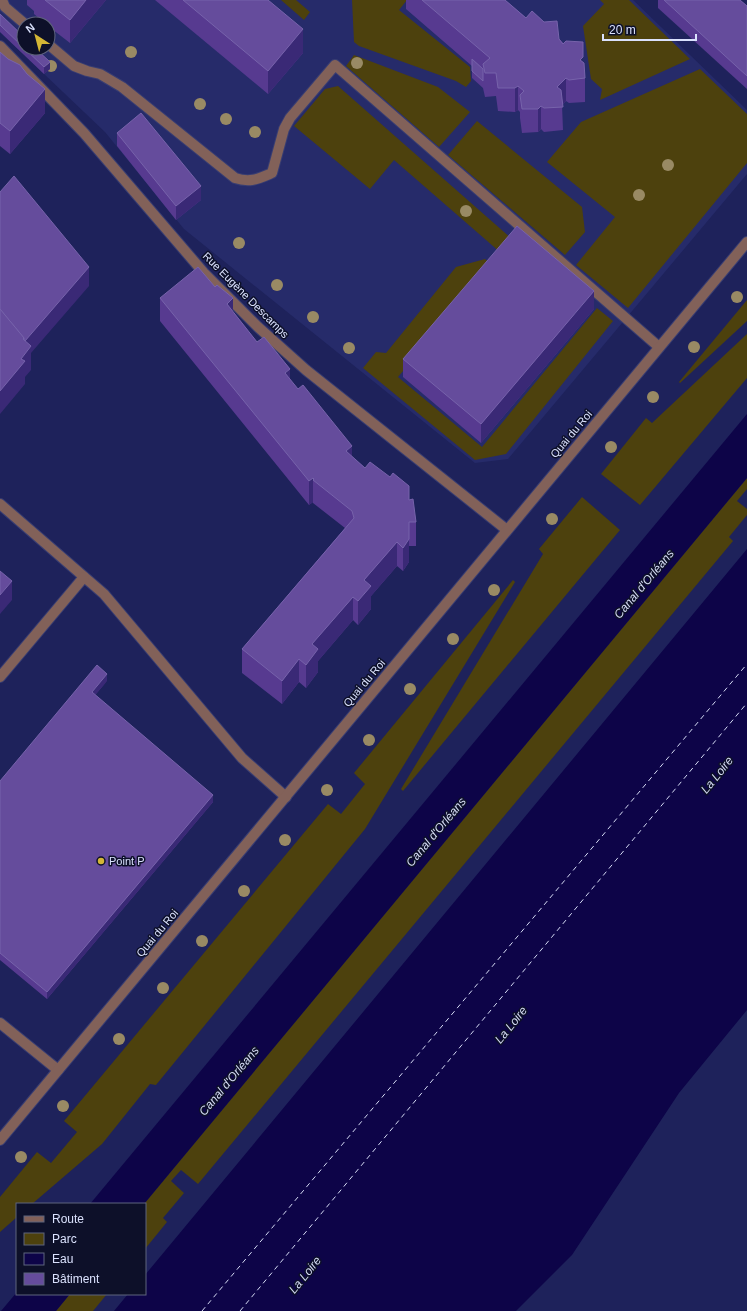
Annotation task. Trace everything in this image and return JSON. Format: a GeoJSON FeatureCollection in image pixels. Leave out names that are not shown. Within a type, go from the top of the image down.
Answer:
{"type":"FeatureCollection","features":[{"type":"Feature","properties":{"kind":"street"},"geometry":{"type":"LineString","coordinates":[[2,0],[5,7],[16,16]]}},
{"type":"Feature","properties":{"kind":"street","name":"Rue Eugène Descamps"},"geometry":{"type":"LineString","coordinates":[[0,46],[84,133],[204,273],[258,327],[306,370],[507,530]]}},
{"type":"Feature","properties":{"kind":"street"},"geometry":{"type":"LineString","coordinates":[[56,51],[74,66],[100,74],[122,87],[235,178],[245,181],[272,173],[284,129],[290,118],[335,65],[659,348]]}},
{"type":"Feature","properties":{"kind":"street","name":"Quai du Roi"},"geometry":{"type":"LineString","coordinates":[[0,1140],[747,242]]}},
{"type":"Feature","properties":{"kind":"street"},"geometry":{"type":"LineString","coordinates":[[0,504],[104,594],[242,758],[286,796]]}},
{"type":"Feature","properties":{"kind":"street"},"geometry":{"type":"LineString","coordinates":[[0,677],[84,577]]}},
{"type":"Feature","properties":{"kind":"street"},"geometry":{"type":"LineString","coordinates":[[0,1022],[58,1070]]}},
{"type":"Feature","properties":{"kind":"shaded area"},"geometry":{"type":"Polygon","coordinates":[[[0,0],[633,0],[747,110],[747,174],[508,459],[475,463],[184,229],[105,132],[25,56],[56,56],[56,16],[16,16],[16,47],[0,32],[0,0]]]}},
{"type":"Feature","properties":{"kind":"green space"},"geometry":{"type":"Polygon","coordinates":[[[281,0],[296,0],[310,12],[304,20],[281,0]]]}},
{"type":"Feature","properties":{"kind":"green space"},"geometry":{"type":"Polygon","coordinates":[[[352,0],[407,0],[399,10],[470,67],[471,81],[466,87],[456,81],[359,46],[354,42],[352,0]]]}},
{"type":"Feature","properties":{"kind":"green space"},"geometry":{"type":"Polygon","coordinates":[[[600,0],[629,0],[690,59],[600,100],[602,89],[591,79],[583,26],[604,4],[600,0]]]}},
{"type":"Feature","properties":{"kind":"green space"},"geometry":{"type":"Polygon","coordinates":[[[354,55],[438,87],[470,112],[439,147],[346,66],[354,55]]]}},
{"type":"Feature","properties":{"kind":"green space"},"geometry":{"type":"Polygon","coordinates":[[[700,69],[747,114],[747,163],[628,308],[576,265],[615,217],[547,162],[581,122],[700,69]]]}},
{"type":"Feature","properties":{"kind":"green space"},"geometry":{"type":"Polygon","coordinates":[[[338,86],[513,240],[501,253],[394,160],[370,189],[294,126],[325,89],[338,86]]]}},
{"type":"Feature","properties":{"kind":"green space"},"geometry":{"type":"Polygon","coordinates":[[[477,121],[582,207],[585,232],[565,255],[448,155],[477,121]]]}},
{"type":"Feature","properties":{"kind":"green space"},"geometry":{"type":"Polygon","coordinates":[[[485,259],[492,265],[398,377],[482,447],[597,308],[613,321],[506,454],[475,460],[363,368],[376,352],[386,353],[456,267],[485,259]]]}},
{"type":"Feature","properties":{"kind":"green space"},"geometry":{"type":"Polygon","coordinates":[[[747,300],[747,321],[680,383],[679,382],[747,300]]]}},
{"type":"Feature","properties":{"kind":"green space"},"geometry":{"type":"Polygon","coordinates":[[[747,334],[747,378],[640,505],[601,474],[646,418],[652,423],[747,334]]]}},
{"type":"Feature","properties":{"kind":"green space"},"geometry":{"type":"Polygon","coordinates":[[[747,478],[747,489],[737,501],[747,509],[747,515],[729,537],[733,541],[198,1184],[181,1170],[171,1181],[184,1193],[163,1218],[167,1222],[146,1248],[145,1203],[747,478]]]}},
{"type":"Feature","properties":{"kind":"green space"},"geometry":{"type":"Polygon","coordinates":[[[582,497],[620,530],[403,791],[401,789],[543,554],[539,549],[582,497]]]}},
{"type":"Feature","properties":{"kind":"green space"},"geometry":{"type":"Polygon","coordinates":[[[513,580],[515,582],[365,829],[156,1085],[150,1084],[102,1144],[33,1203],[16,1203],[16,1218],[0,1232],[0,1197],[37,1152],[51,1163],[77,1132],[64,1121],[328,804],[341,814],[365,784],[354,773],[513,580]]]}},
{"type":"Feature","properties":{"kind":"green space"},"geometry":{"type":"Polygon","coordinates":[[[69,1295],[106,1295],[93,1311],[56,1311],[69,1295]]]}},
{"type":"Feature","properties":{"kind":"water","name":"Canal d'Orléans"},"geometry":{"type":"Polygon","coordinates":[[[747,414],[747,478],[145,1203],[91,1203],[747,414]]]}},
{"type":"Feature","properties":{"kind":"water","name":"La Loire"},"geometry":{"type":"Polygon","coordinates":[[[747,549],[747,1010],[679,1093],[572,1255],[516,1311],[114,1311],[127,1295],[146,1295],[146,1274],[747,549]]]}},
{"type":"Feature","properties":{"kind":"water"},"geometry":{"type":"Polygon","coordinates":[[[16,1293],[16,1295],[69,1295],[56,1311],[1,1311],[16,1293]]]}},
{"type":"Feature","properties":{"kind":"building"},"geometry":{"type":"Polygon","coordinates":[[[45,0],[86,0],[70,20],[45,0]]]}},
{"type":"Feature","properties":{"kind":"building"},"geometry":{"type":"Polygon","coordinates":[[[183,0],[268,0],[303,29],[268,71],[183,0]]]}},
{"type":"Feature","properties":{"kind":"building"},"geometry":{"type":"Polygon","coordinates":[[[422,0],[505,0],[526,18],[532,11],[544,22],[557,21],[559,39],[563,44],[566,41],[583,42],[583,57],[580,60],[584,63],[585,78],[569,80],[566,78],[557,87],[561,90],[563,107],[544,108],[541,106],[538,109],[522,109],[520,95],[524,91],[518,86],[515,88],[498,88],[496,73],[485,73],[483,64],[490,58],[422,0]]]}},
{"type":"Feature","properties":{"kind":"building"},"geometry":{"type":"Polygon","coordinates":[[[664,0],[740,0],[747,6],[747,76],[664,0]]]}},
{"type":"Feature","properties":{"kind":"building"},"geometry":{"type":"Polygon","coordinates":[[[0,14],[16,29],[16,40],[0,25],[0,14]]]}},
{"type":"Feature","properties":{"kind":"building"},"geometry":{"type":"Polygon","coordinates":[[[0,52],[8,59],[20,65],[27,74],[45,89],[10,131],[0,123],[0,52]]]}},
{"type":"Feature","properties":{"kind":"building"},"geometry":{"type":"Polygon","coordinates":[[[32,56],[44,56],[50,62],[44,67],[32,56]]]}},
{"type":"Feature","properties":{"kind":"building"},"geometry":{"type":"Polygon","coordinates":[[[472,59],[483,69],[483,81],[472,71],[472,59]]]}},
{"type":"Feature","properties":{"kind":"building"},"geometry":{"type":"Polygon","coordinates":[[[141,113],[201,186],[176,206],[117,133],[141,113]]]}},
{"type":"Feature","properties":{"kind":"building"},"geometry":{"type":"Polygon","coordinates":[[[14,176],[89,267],[25,341],[0,309],[0,192],[14,176]]]}},
{"type":"Feature","properties":{"kind":"building"},"geometry":{"type":"Polygon","coordinates":[[[517,226],[594,291],[481,424],[403,359],[517,226]]]}},
{"type":"Feature","properties":{"kind":"building"},"geometry":{"type":"Polygon","coordinates":[[[198,267],[215,287],[217,285],[233,298],[227,304],[257,342],[264,337],[290,369],[285,373],[298,389],[303,385],[352,446],[346,451],[365,468],[370,462],[390,477],[393,473],[409,486],[409,500],[413,499],[416,522],[409,522],[409,539],[403,548],[397,542],[364,580],[371,586],[358,601],[353,597],[312,644],[318,649],[306,665],[299,659],[282,681],[242,649],[354,518],[352,511],[313,480],[313,478],[309,481],[160,298],[198,267]]]}},
{"type":"Feature","properties":{"kind":"building"},"geometry":{"type":"Polygon","coordinates":[[[0,309],[24,338],[23,339],[31,346],[21,359],[25,361],[0,391],[0,309]]]}},
{"type":"Feature","properties":{"kind":"building"},"geometry":{"type":"Polygon","coordinates":[[[0,571],[12,581],[0,595],[0,571]]]}},
{"type":"Feature","properties":{"kind":"building"},"geometry":{"type":"Polygon","coordinates":[[[97,665],[107,674],[92,692],[213,795],[47,992],[0,953],[0,781],[97,665]]]}},
{"type":"Feature","properties":{"kind":"ferry route"},"geometry":{"type":"LineString","coordinates":[[202,1311],[747,664]]}},
{"type":"Feature","properties":{"kind":"ferry route"},"geometry":{"type":"LineString","coordinates":[[240,1311],[747,703]]}},
{"type":"Feature","properties":{"kind":"place","name":"Point P"},"geometry":{"type":"Point","coordinates":[101,861]}}]}
